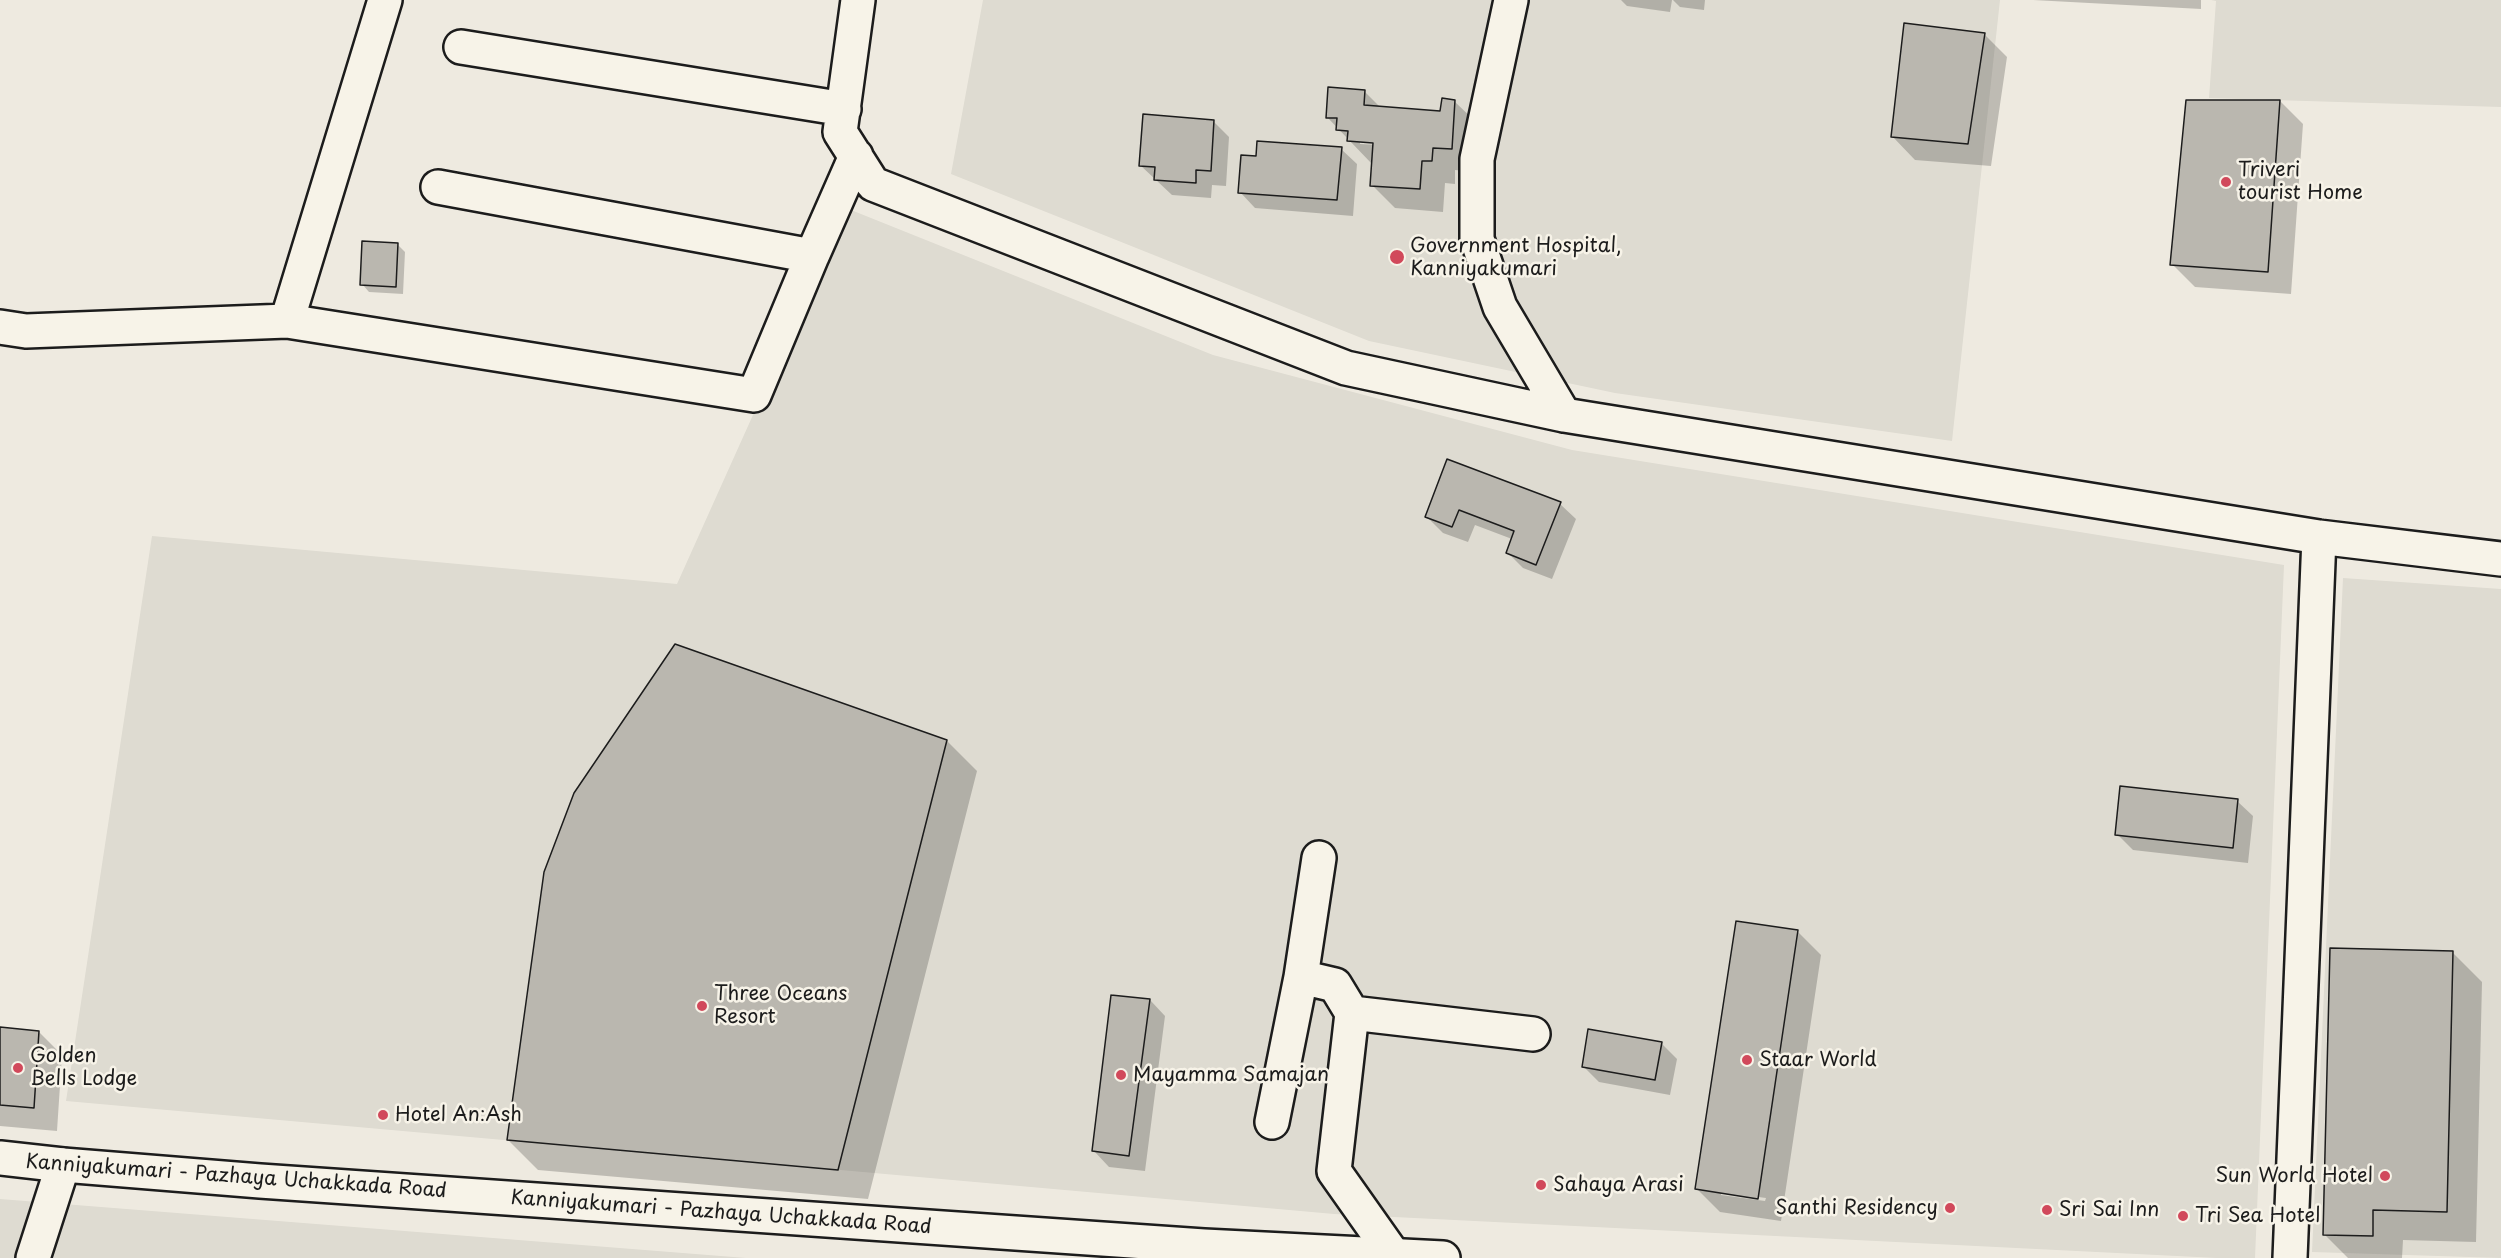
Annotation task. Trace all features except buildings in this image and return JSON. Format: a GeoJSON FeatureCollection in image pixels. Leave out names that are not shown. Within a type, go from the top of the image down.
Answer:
{"type":"FeatureCollection","features":[{"type":"Feature","properties":{"kind":"street"},"geometry":{"type":"LineString","coordinates":[[287,321],[386,0]]}},
{"type":"Feature","properties":{"kind":"street"},"geometry":{"type":"LineString","coordinates":[[858,0],[840,132],[873,184],[1346,368],[1564,415],[2319,537],[2501,559]]}},
{"type":"Feature","properties":{"kind":"street"},"geometry":{"type":"LineString","coordinates":[[1511,0],[1477,159],[1477,239],[1500,307],[1564,415]]}},
{"type":"Feature","properties":{"kind":"street"},"geometry":{"type":"LineString","coordinates":[[461,47],[844,109]]}},
{"type":"Feature","properties":{"kind":"street"},"geometry":{"type":"LineString","coordinates":[[0,327],[26,331],[287,321],[754,394],[856,156]]}},
{"type":"Feature","properties":{"kind":"street"},"geometry":{"type":"LineString","coordinates":[[438,187],[812,256]]}},
{"type":"Feature","properties":{"kind":"street"},"geometry":{"type":"LineString","coordinates":[[2290,1258],[2319,537]]}},
{"type":"Feature","properties":{"kind":"street"},"geometry":{"type":"LineString","coordinates":[[1272,1122],[1301,976],[1319,858]]}},
{"type":"Feature","properties":{"kind":"street"},"geometry":{"type":"LineString","coordinates":[[1301,976],[1335,985],[1352,1013],[1334,1171],[1394,1256]]}},
{"type":"Feature","properties":{"kind":"street"},"geometry":{"type":"LineString","coordinates":[[1352,1013],[1533,1034]]}},
{"type":"Feature","properties":{"kind":"street","name":"Kanniyakumari - Pazhaya Uchakkada Road"},"geometry":{"type":"LineString","coordinates":[[0,1158],[63,1166],[1204,1252],[1443,1258]]}},
{"type":"Feature","properties":{"kind":"street"},"geometry":{"type":"LineString","coordinates":[[33,1258],[63,1166]]}},
{"type":"Feature","properties":{"kind":"shaded area","name":"Government Hospital, Kanniyakumari"},"geometry":{"type":"Polygon","coordinates":[[[983,0],[2000,0],[1952,441],[1615,393],[1369,341],[951,174],[983,0]]]}},
{"type":"Feature","properties":{"kind":"shaded area"},"geometry":{"type":"Polygon","coordinates":[[[2211,0],[2501,0],[2501,107],[2209,98],[2216,1],[2211,0]]]}},
{"type":"Feature","properties":{"kind":"shaded area"},"geometry":{"type":"Polygon","coordinates":[[[846,208],[1213,355],[1572,450],[2284,565],[2255,1258],[2217,1258],[1334,1214],[66,1101],[152,536],[677,584],[846,208]]]}},
{"type":"Feature","properties":{"kind":"shaded area"},"geometry":{"type":"Polygon","coordinates":[[[2343,578],[2501,589],[2501,1258],[2312,1252],[2343,578]]]}},
{"type":"Feature","properties":{"kind":"shaded area"},"geometry":{"type":"Polygon","coordinates":[[[0,1199],[746,1258],[0,1258],[0,1199]]]}},
{"type":"Feature","properties":{"kind":"place","name":"Triveri tourist Home"},"geometry":{"type":"Point","coordinates":[2226,182]}},
{"type":"Feature","properties":{"kind":"place","name":"Government Hospital, Kanniyakumari"},"geometry":{"type":"Point","coordinates":[1397,257]}},
{"type":"Feature","properties":{"kind":"place","name":"Three Oceans Resort"},"geometry":{"type":"Point","coordinates":[702,1006]}},
{"type":"Feature","properties":{"kind":"place","name":"Staar World"},"geometry":{"type":"Point","coordinates":[1747,1060]}},
{"type":"Feature","properties":{"kind":"place","name":"Golden Bells Lodge"},"geometry":{"type":"Point","coordinates":[18,1068]}},
{"type":"Feature","properties":{"kind":"place","name":"Mayamma Samajan"},"geometry":{"type":"Point","coordinates":[1121,1075]}},
{"type":"Feature","properties":{"kind":"place","name":"Hotel An:Ash"},"geometry":{"type":"Point","coordinates":[383,1115]}},
{"type":"Feature","properties":{"kind":"place","name":"Sun World Hotel"},"geometry":{"type":"Point","coordinates":[2385,1176]}},
{"type":"Feature","properties":{"kind":"place","name":"Sahaya Arasi"},"geometry":{"type":"Point","coordinates":[1541,1185]}},
{"type":"Feature","properties":{"kind":"place","name":"Santhi Residency"},"geometry":{"type":"Point","coordinates":[1950,1208]}},
{"type":"Feature","properties":{"kind":"place","name":"Sri Sai Inn"},"geometry":{"type":"Point","coordinates":[2047,1210]}},
{"type":"Feature","properties":{"kind":"place","name":"Tri Sea Hotel"},"geometry":{"type":"Point","coordinates":[2183,1216]}}]}
